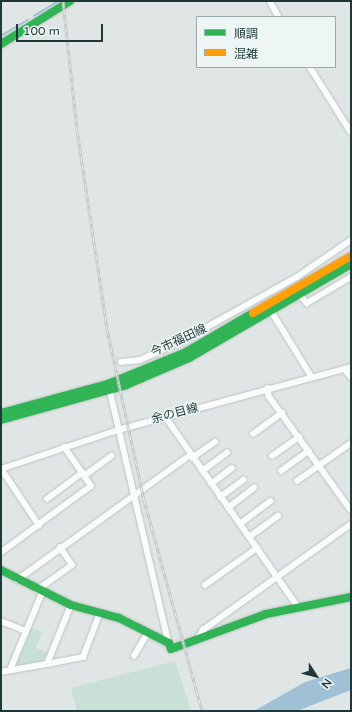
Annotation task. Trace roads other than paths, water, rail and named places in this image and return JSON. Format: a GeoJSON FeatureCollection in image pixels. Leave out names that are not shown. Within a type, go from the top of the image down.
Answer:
{"type":"FeatureCollection","features":[{"type":"Feature","properties":{"kind":"main road"},"geometry":{"type":"LineString","coordinates":[[1,44],[70,1]]}},
{"type":"Feature","properties":{"kind":"main road","name":"今市福田線"},"geometry":{"type":"LineString","coordinates":[[1,413],[108,384],[186,352],[351,256]]}},
{"type":"Feature","properties":{"kind":"main road","name":"今市福田線"},"geometry":{"type":"LineString","coordinates":[[1,420],[110,390],[189,358],[272,312],[351,264]]}},
{"type":"Feature","properties":{"kind":"main road"},"geometry":{"type":"LineString","coordinates":[[1,570],[39,592],[71,605],[119,618],[168,643],[171,650],[297,606],[351,597]]}},
{"type":"Feature","properties":{"kind":"street"},"geometry":{"type":"LineString","coordinates":[[270,1],[278,16]]}},
{"type":"Feature","properties":{"kind":"street"},"geometry":{"type":"LineString","coordinates":[[311,68],[351,132]]}},
{"type":"Feature","properties":{"kind":"street"},"geometry":{"type":"LineString","coordinates":[[121,362],[140,360],[184,340],[297,277],[351,240]]}},
{"type":"Feature","properties":{"kind":"street"},"geometry":{"type":"LineString","coordinates":[[300,295],[307,303],[351,277]]}},
{"type":"Feature","properties":{"kind":"street"},"geometry":{"type":"LineString","coordinates":[[272,312],[312,377]]}},
{"type":"Feature","properties":{"kind":"street","name":"余の目線"},"geometry":{"type":"LineString","coordinates":[[1,469],[118,430],[268,392],[312,377],[348,372]]}},
{"type":"Feature","properties":{"kind":"street"},"geometry":{"type":"LineString","coordinates":[[110,390],[132,496],[168,643]]}},
{"type":"Feature","properties":{"kind":"street"},"geometry":{"type":"LineString","coordinates":[[268,392],[351,510]]}},
{"type":"Feature","properties":{"kind":"street"},"geometry":{"type":"LineString","coordinates":[[253,434],[282,413]]}},
{"type":"Feature","properties":{"kind":"street"},"geometry":{"type":"LineString","coordinates":[[166,419],[297,606]]}},
{"type":"Feature","properties":{"kind":"street"},"geometry":{"type":"LineString","coordinates":[[272,456],[299,437]]}},
{"type":"Feature","properties":{"kind":"street"},"geometry":{"type":"LineString","coordinates":[[17,580],[132,496],[191,456],[215,442]]}},
{"type":"Feature","properties":{"kind":"street"},"geometry":{"type":"LineString","coordinates":[[297,481],[351,443]]}},
{"type":"Feature","properties":{"kind":"street"},"geometry":{"type":"LineString","coordinates":[[1,553],[91,486],[64,448]]}},
{"type":"Feature","properties":{"kind":"street"},"geometry":{"type":"LineString","coordinates":[[281,472],[309,451]]}},
{"type":"Feature","properties":{"kind":"street"},"geometry":{"type":"LineString","coordinates":[[202,471],[227,453]]}},
{"type":"Feature","properties":{"kind":"street"},"geometry":{"type":"LineString","coordinates":[[47,499],[112,456]]}},
{"type":"Feature","properties":{"kind":"street"},"geometry":{"type":"LineString","coordinates":[[211,484],[232,468]]}},
{"type":"Feature","properties":{"kind":"street"},"geometry":{"type":"LineString","coordinates":[[1,469],[39,524]]}},
{"type":"Feature","properties":{"kind":"street"},"geometry":{"type":"LineString","coordinates":[[220,497],[243,480]]}},
{"type":"Feature","properties":{"kind":"street"},"geometry":{"type":"LineString","coordinates":[[228,508],[254,488]]}},
{"type":"Feature","properties":{"kind":"street"},"geometry":{"type":"LineString","coordinates":[[240,524],[270,501]]}},
{"type":"Feature","properties":{"kind":"street"},"geometry":{"type":"LineString","coordinates":[[249,537],[278,516]]}},
{"type":"Feature","properties":{"kind":"street"},"geometry":{"type":"LineString","coordinates":[[197,640],[203,630],[351,524]]}},
{"type":"Feature","properties":{"kind":"street"},"geometry":{"type":"LineString","coordinates":[[10,670],[26,632],[39,592],[72,565],[60,548]]}},
{"type":"Feature","properties":{"kind":"street"},"geometry":{"type":"LineString","coordinates":[[205,585],[257,548]]}},
{"type":"Feature","properties":{"kind":"street"},"geometry":{"type":"LineString","coordinates":[[46,664],[71,605]]}},
{"type":"Feature","properties":{"kind":"street"},"geometry":{"type":"LineString","coordinates":[[1,672],[83,657],[100,613]]}},
{"type":"Feature","properties":{"kind":"street"},"geometry":{"type":"LineString","coordinates":[[1,621],[26,632]]}},
{"type":"Feature","properties":{"kind":"street"},"geometry":{"type":"LineString","coordinates":[[134,656],[148,633]]}},
{"type":"Feature","properties":{"kind":"water"},"geometry":{"type":"Polygon","coordinates":[[[351,668],[351,690],[297,711],[254,711],[305,682],[351,668]]]}},
{"type":"Feature","properties":{"kind":"waterway"},"geometry":{"type":"LineString","coordinates":[[34,16],[56,3]]}},
{"type":"Feature","properties":{"kind":"waterway"},"geometry":{"type":"LineString","coordinates":[[1,36],[28,20]]}},
{"type":"Feature","properties":{"kind":"railway"},"geometry":{"type":"LineString","coordinates":[[63,1],[77,130],[107,329],[144,500],[202,711]]}}]}
